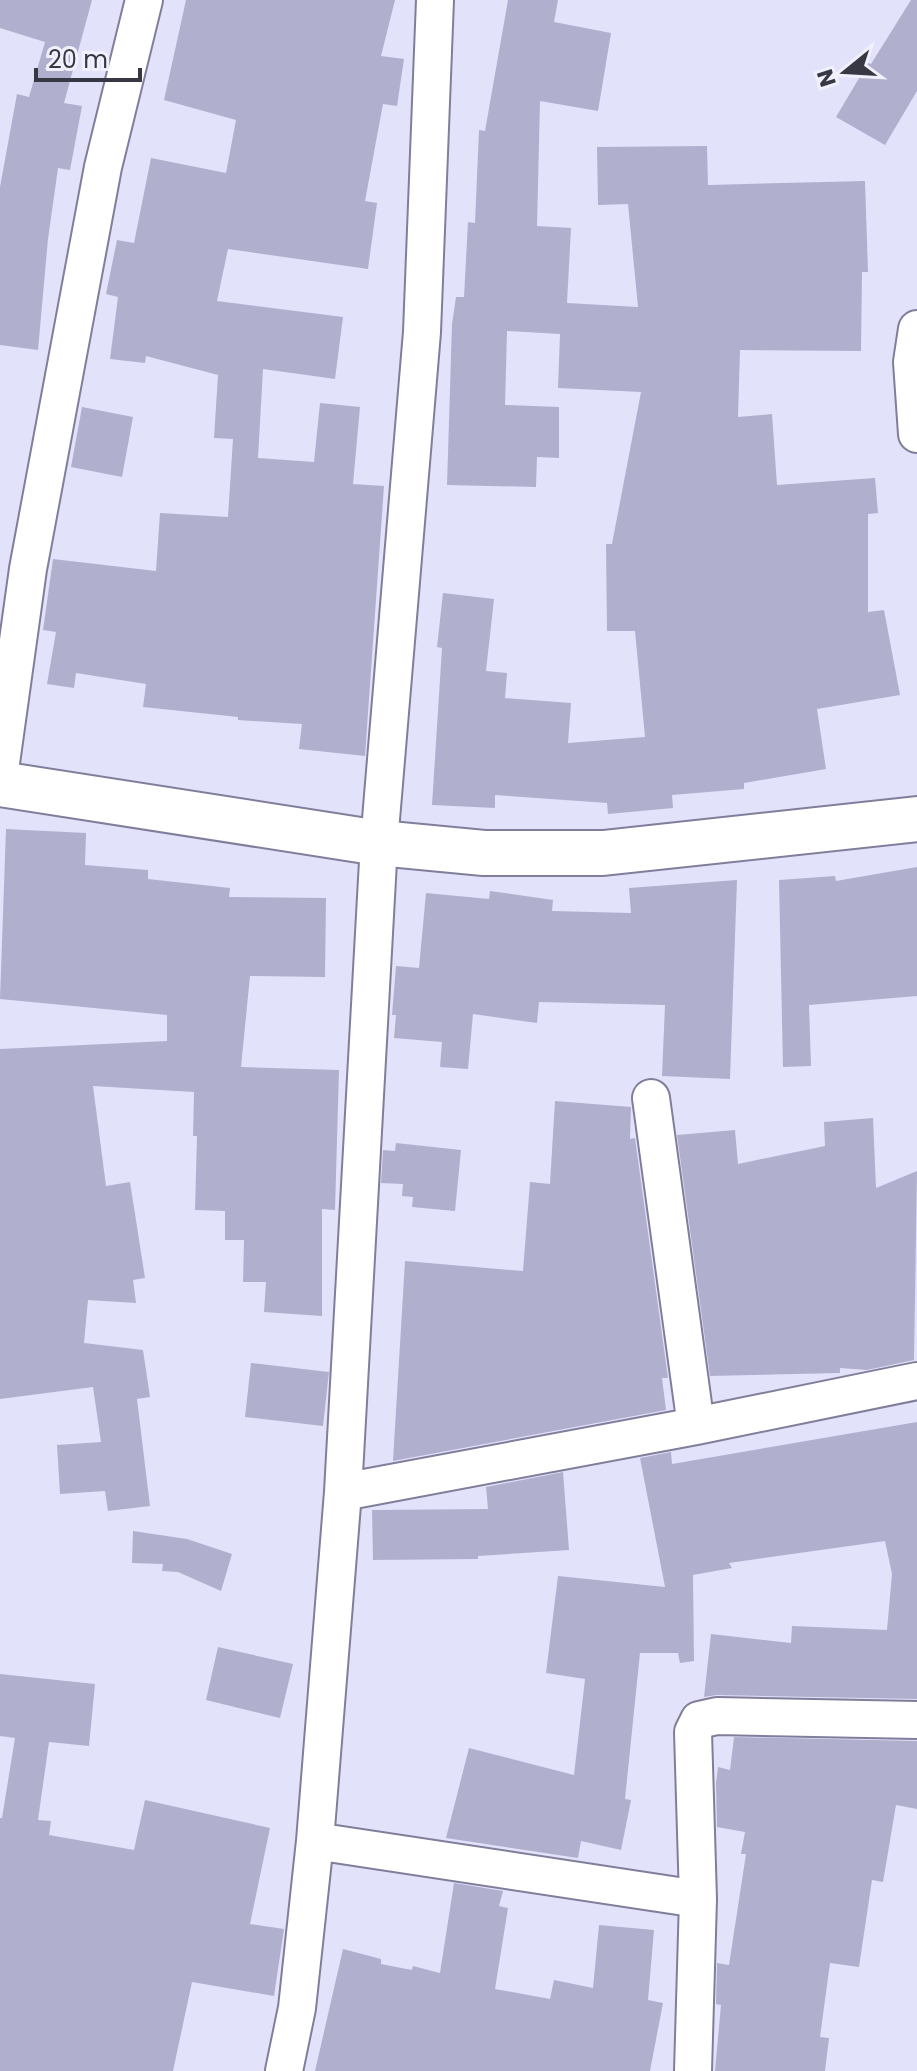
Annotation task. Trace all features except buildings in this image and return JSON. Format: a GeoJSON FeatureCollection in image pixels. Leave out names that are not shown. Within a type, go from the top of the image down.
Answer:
{"type":"FeatureCollection","features":[{"type":"Feature","properties":{"kind":"street"},"geometry":{"type":"LineString","coordinates":[[0,770],[28,569],[103,167],[144,0]]}},
{"type":"Feature","properties":{"kind":"street"},"geometry":{"type":"LineString","coordinates":[[284,2071],[297,2008],[315,1841],[343,1492],[379,843],[422,332],[435,0]]}},
{"type":"Feature","properties":{"kind":"street"},"geometry":{"type":"LineString","coordinates":[[917,329],[912,362],[917,434]]}},
{"type":"Feature","properties":{"kind":"street"},"geometry":{"type":"LineString","coordinates":[[0,784],[379,843],[484,853],[603,853],[917,819]]}},
{"type":"Feature","properties":{"kind":"street"},"geometry":{"type":"LineString","coordinates":[[651,1098],[696,1426]]}},
{"type":"Feature","properties":{"kind":"street"},"geometry":{"type":"LineString","coordinates":[[343,1492],[917,1381]]}},
{"type":"Feature","properties":{"kind":"street"},"geometry":{"type":"LineString","coordinates":[[693,2071],[698,1899],[693,1732],[699,1720],[717,1716],[917,1720]]}},
{"type":"Feature","properties":{"kind":"street"},"geometry":{"type":"LineString","coordinates":[[315,1841],[698,1899]]}}]}
